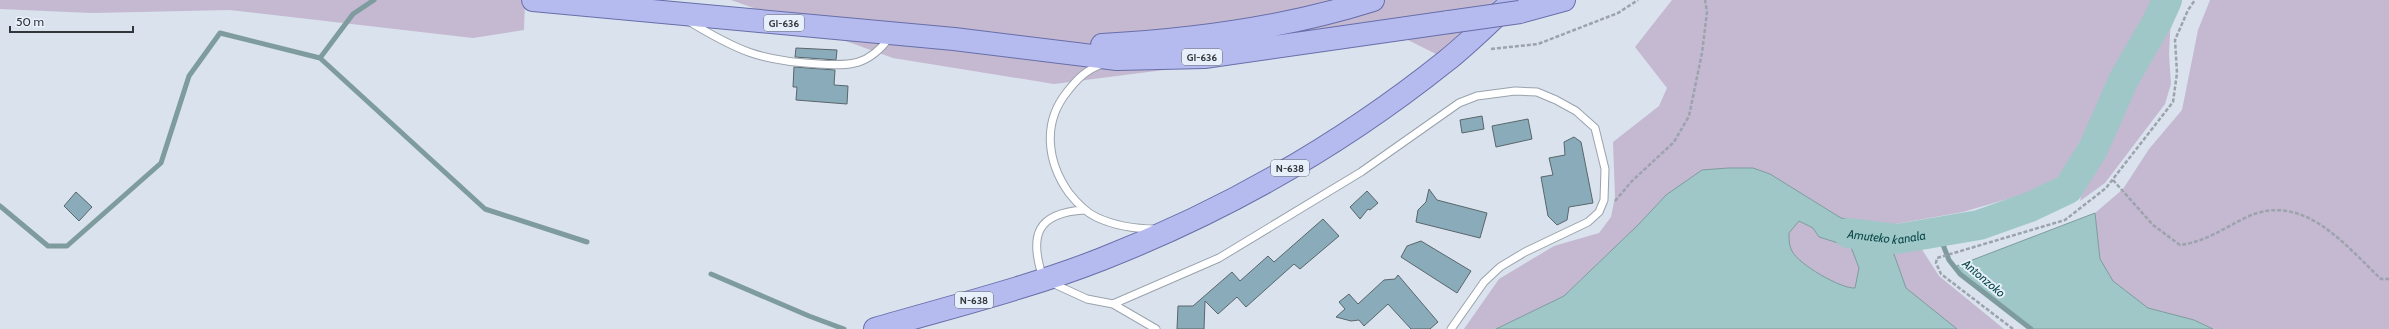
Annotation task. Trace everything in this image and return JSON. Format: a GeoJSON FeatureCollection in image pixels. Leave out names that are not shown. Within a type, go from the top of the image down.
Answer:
{"type":"FeatureCollection","features":[{"type":"Feature","properties":{"kind":"main road","name":"GI-636"},"geometry":{"type":"LineString","coordinates":[[533,0],[604,3],[676,13],[954,39],[1117,59],[1204,57],[1449,22],[1517,6],[1564,0]]}},
{"type":"Feature","properties":{"kind":"main road","name":"GI-636"},"geometry":{"type":"LineString","coordinates":[[954,39],[1101,45],[1177,41],[1277,24],[1336,12],[1372,0]]}},
{"type":"Feature","properties":{"kind":"main road","name":"N-638"},"geometry":{"type":"LineString","coordinates":[[875,329],[1044,279],[1100,260],[1176,228],[1249,193],[1351,131],[1517,6]]}},
{"type":"Feature","properties":{"kind":"lane"},"geometry":{"type":"LineString","coordinates":[[676,13],[725,43],[758,57],[786,62],[848,66],[868,59],[880,50],[893,33]]}},
{"type":"Feature","properties":{"kind":"lane"},"geometry":{"type":"LineString","coordinates":[[1117,59],[1096,66],[1080,76],[1060,100],[1050,127],[1050,153],[1059,178],[1084,210],[1096,217],[1119,225],[1139,229],[1176,228]]}},
{"type":"Feature","properties":{"kind":"lane"},"geometry":{"type":"LineString","coordinates":[[1113,304],[1219,258],[1361,172],[1459,102],[1478,96],[1515,91],[1537,92],[1576,111],[1595,128],[1605,169],[1604,200],[1599,212],[1588,222],[1525,252],[1500,266],[1484,282],[1451,329]]}},
{"type":"Feature","properties":{"kind":"lane"},"geometry":{"type":"LineString","coordinates":[[1084,210],[1067,211],[1047,220],[1038,230],[1036,259],[1044,279],[1088,299],[1113,304],[1156,329]]}},
{"type":"Feature","properties":{"kind":"path"},"geometry":{"type":"LineString","coordinates":[[1611,204],[1632,181],[1674,142],[1689,116],[1702,53],[1707,12],[1705,0]]}},
{"type":"Feature","properties":{"kind":"path"},"geometry":{"type":"LineString","coordinates":[[2013,329],[1941,274],[1936,263],[1937,258],[1955,254],[2064,220],[2106,188],[2173,102],[2177,73],[2175,40],[2188,10],[2195,0]]}},
{"type":"Feature","properties":{"kind":"path"},"geometry":{"type":"LineString","coordinates":[[2113,180],[2153,226],[2180,245],[2197,243],[2247,217],[2266,210],[2289,212],[2311,218],[2345,242],[2381,279],[2389,279]]}},
{"type":"Feature","properties":{"kind":"shaded area"},"geometry":{"type":"Polygon","coordinates":[[[0,0],[525,0],[524,30],[473,38],[229,10],[92,13],[0,9],[0,0]]]}},
{"type":"Feature","properties":{"kind":"shaded area"},"geometry":{"type":"Polygon","coordinates":[[[731,0],[1495,0],[1444,58],[1406,39],[1054,84],[893,58],[731,0]]]}},
{"type":"Feature","properties":{"kind":"shaded area"},"geometry":{"type":"Polygon","coordinates":[[[1672,0],[2155,0],[2109,91],[2055,185],[1963,212],[1884,226],[1841,218],[1770,174],[1753,168],[1702,170],[1666,195],[1639,224],[1564,296],[1496,329],[1464,329],[1499,279],[1554,246],[1599,233],[1611,217],[1615,197],[1613,142],[1659,106],[1667,88],[1635,47],[1672,0]]]}},
{"type":"Feature","properties":{"kind":"shaded area"},"geometry":{"type":"Polygon","coordinates":[[[2210,0],[2389,0],[2389,329],[2213,329],[2194,320],[2147,308],[2113,281],[2100,259],[2095,213],[2123,189],[2149,149],[2182,110],[2198,30],[2210,0]]]}},
{"type":"Feature","properties":{"kind":"shaded area"},"geometry":{"type":"Polygon","coordinates":[[[2171,16],[2169,54],[2171,84],[2165,104],[2105,183],[2080,201],[2082,193],[2147,59],[2171,16]]]}},
{"type":"Feature","properties":{"kind":"shaded area"},"geometry":{"type":"Polygon","coordinates":[[[1799,221],[1813,228],[1819,237],[1851,247],[1893,253],[1921,248],[1939,276],[2004,329],[1571,329],[1799,221]]]}},
{"type":"Feature","properties":{"kind":"water"},"geometry":{"type":"Polygon","coordinates":[[[1753,168],[1770,174],[1841,218],[1884,226],[1906,288],[1957,329],[1496,329],[1564,296],[1639,224],[1666,195],[1702,170],[1753,168]],[[1799,221],[1789,233],[1792,251],[1802,262],[1820,275],[1840,284],[1855,288],[1859,268],[1851,247],[1819,237],[1813,228],[1799,221]]]}},
{"type":"Feature","properties":{"kind":"water"},"geometry":{"type":"Polygon","coordinates":[[[2095,213],[2100,259],[2113,281],[2148,308],[2194,320],[2213,329],[2031,329],[1960,274],[1954,267],[2095,213]]]}},
{"type":"Feature","properties":{"kind":"building"},"geometry":{"type":"Polygon","coordinates":[[[796,48],[837,50],[836,60],[795,57],[796,48]]]}},
{"type":"Feature","properties":{"kind":"building"},"geometry":{"type":"Polygon","coordinates":[[[794,67],[835,70],[834,85],[848,86],[847,104],[796,100],[797,87],[793,87],[794,67]]]}},
{"type":"Feature","properties":{"kind":"building"},"geometry":{"type":"Polygon","coordinates":[[[1482,116],[1484,129],[1462,133],[1460,120],[1482,116]]]}},
{"type":"Feature","properties":{"kind":"building"},"geometry":{"type":"Polygon","coordinates":[[[1528,119],[1532,139],[1496,147],[1492,126],[1528,119]]]}},
{"type":"Feature","properties":{"kind":"building"},"geometry":{"type":"Polygon","coordinates":[[[1574,137],[1581,142],[1593,203],[1569,207],[1567,220],[1557,225],[1548,216],[1541,177],[1553,175],[1549,158],[1565,155],[1564,142],[1574,137]]]}},
{"type":"Feature","properties":{"kind":"building"},"geometry":{"type":"Polygon","coordinates":[[[1429,189],[1437,200],[1487,213],[1480,238],[1416,222],[1418,210],[1426,202],[1429,189]]]}},
{"type":"Feature","properties":{"kind":"building"},"geometry":{"type":"Polygon","coordinates":[[[1367,191],[1378,203],[1370,210],[1368,209],[1360,219],[1350,207],[1367,191]]]}},
{"type":"Feature","properties":{"kind":"building"},"geometry":{"type":"Polygon","coordinates":[[[76,192],[92,207],[79,221],[64,206],[76,192]]]}},
{"type":"Feature","properties":{"kind":"building"},"geometry":{"type":"Polygon","coordinates":[[[1323,219],[1339,236],[1300,269],[1294,264],[1246,307],[1237,297],[1218,314],[1205,301],[1204,329],[1177,329],[1178,306],[1193,306],[1232,272],[1240,281],[1268,256],[1274,262],[1323,219]]]}},
{"type":"Feature","properties":{"kind":"building"},"geometry":{"type":"Polygon","coordinates":[[[1421,241],[1471,271],[1457,293],[1401,257],[1407,246],[1421,241]]]}},
{"type":"Feature","properties":{"kind":"building"},"geometry":{"type":"Polygon","coordinates":[[[1398,275],[1438,322],[1430,329],[1411,329],[1388,304],[1364,326],[1359,320],[1351,321],[1336,317],[1345,309],[1339,302],[1349,294],[1358,304],[1384,280],[1395,279],[1398,275]]]}},
{"type":"Feature","properties":{"kind":"waterway"},"geometry":{"type":"LineString","coordinates":[[0,206],[48,246],[67,246],[161,163],[189,76],[220,33],[320,58],[353,14],[374,0]]}},
{"type":"Feature","properties":{"kind":"waterway","name":"Amuteko kanala"},"geometry":{"type":"LineString","coordinates":[[1848,233],[1897,239],[1979,225],[2030,207],[2068,189],[2093,149],[2124,79],[2158,20],[2167,0]]}},
{"type":"Feature","properties":{"kind":"waterway"},"geometry":{"type":"LineString","coordinates":[[320,58],[485,209],[587,242]]}},
{"type":"Feature","properties":{"kind":"waterway","name":"Antonzoko"},"geometry":{"type":"LineString","coordinates":[[1938,232],[1949,260],[1960,274],[2031,329]]}},
{"type":"Feature","properties":{"kind":"waterway"},"geometry":{"type":"LineString","coordinates":[[711,274],[809,316],[844,329]]}}]}
